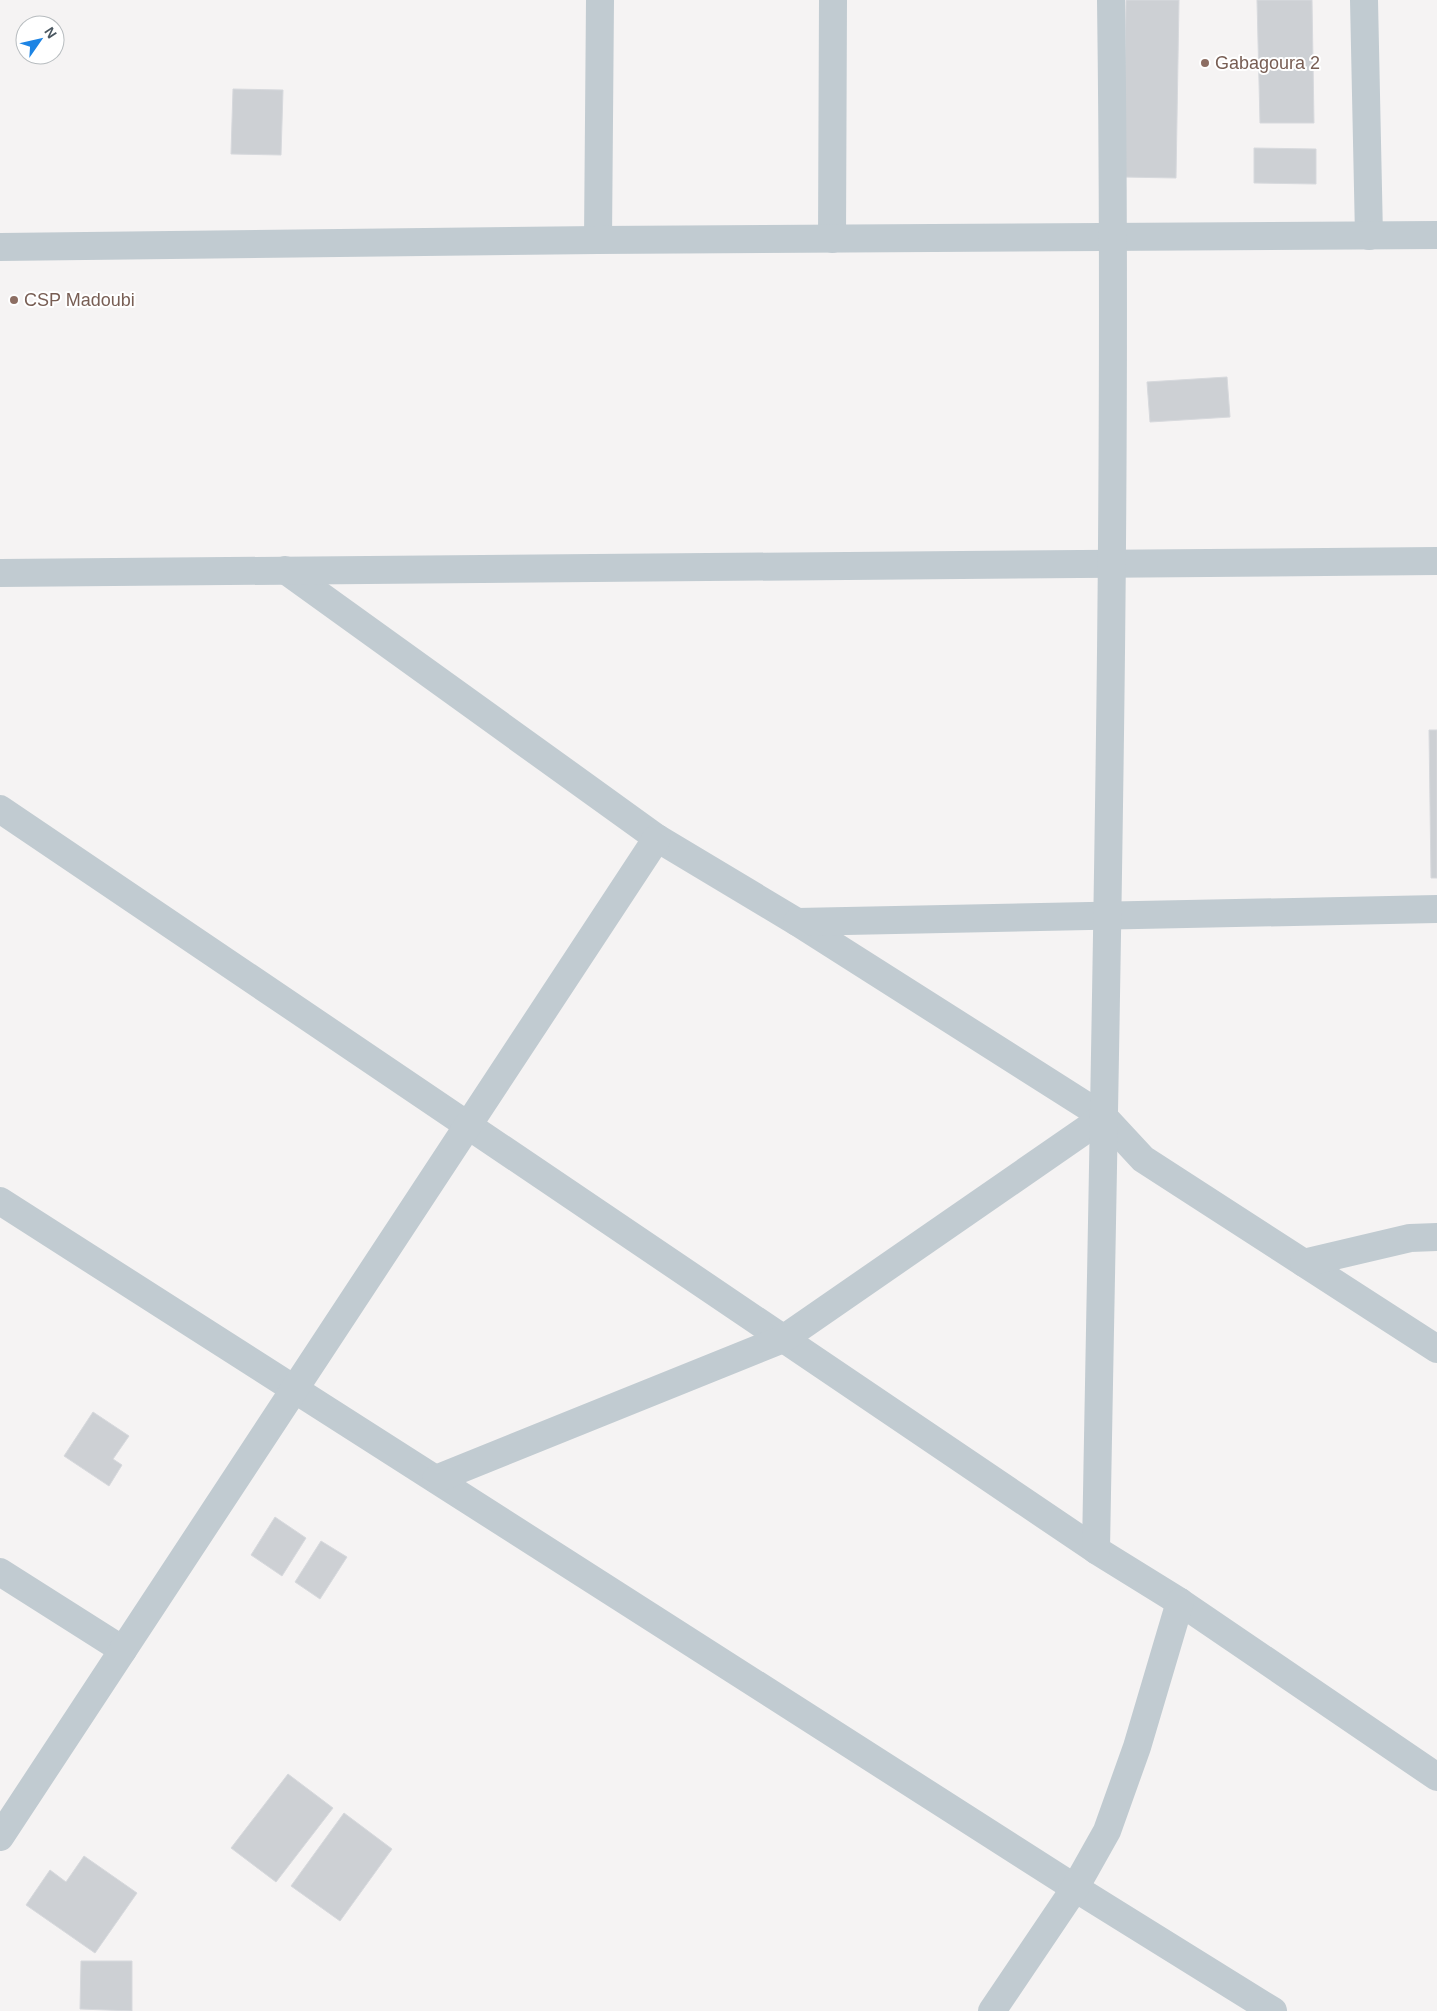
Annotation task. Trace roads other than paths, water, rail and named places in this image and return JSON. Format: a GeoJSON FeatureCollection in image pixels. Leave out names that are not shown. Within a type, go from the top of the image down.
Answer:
{"type":"FeatureCollection","features":[{"type":"Feature","properties":{"kind":"street"},"geometry":{"type":"LineString","coordinates":[[598,240],[600,0]]}},
{"type":"Feature","properties":{"kind":"street"},"geometry":{"type":"LineString","coordinates":[[832,239],[833,0]]}},
{"type":"Feature","properties":{"kind":"street"},"geometry":{"type":"LineString","coordinates":[[1096,1550],[1111,564],[1114,237],[1111,0]]}},
{"type":"Feature","properties":{"kind":"street"},"geometry":{"type":"LineString","coordinates":[[1364,0],[1369,236]]}},
{"type":"Feature","properties":{"kind":"street"},"geometry":{"type":"LineString","coordinates":[[0,247],[598,240],[1437,236]]}},
{"type":"Feature","properties":{"kind":"street"},"geometry":{"type":"LineString","coordinates":[[0,573],[1437,561]]}},
{"type":"Feature","properties":{"kind":"street"},"geometry":{"type":"LineString","coordinates":[[285,570],[657,838],[797,922],[1104,1117],[1143,1159],[1437,1349]]}},
{"type":"Feature","properties":{"kind":"street"},"geometry":{"type":"LineString","coordinates":[[0,809],[1096,1550],[1180,1602],[1437,1777]]}},
{"type":"Feature","properties":{"kind":"street"},"geometry":{"type":"LineString","coordinates":[[0,1837],[657,838]]}},
{"type":"Feature","properties":{"kind":"street"},"geometry":{"type":"LineString","coordinates":[[797,922],[1437,909]]}},
{"type":"Feature","properties":{"kind":"street"},"geometry":{"type":"LineString","coordinates":[[436,1479],[783,1339],[1104,1117]]}},
{"type":"Feature","properties":{"kind":"street"},"geometry":{"type":"LineString","coordinates":[[0,1201],[1075,1888],[1273,2011]]}},
{"type":"Feature","properties":{"kind":"street"},"geometry":{"type":"LineString","coordinates":[[1304,1263],[1410,1238],[1437,1237]]}},
{"type":"Feature","properties":{"kind":"street"},"geometry":{"type":"LineString","coordinates":[[0,1572],[123,1650]]}},
{"type":"Feature","properties":{"kind":"street"},"geometry":{"type":"LineString","coordinates":[[992,2011],[1075,1888],[1107,1831],[1137,1748],[1180,1602]]}},
{"type":"Feature","properties":{"kind":"place","name":"Gabagoura 2"},"geometry":{"type":"Point","coordinates":[1205,63]}},
{"type":"Feature","properties":{"kind":"place","name":"CSP Madoubi"},"geometry":{"type":"Point","coordinates":[14,300]}}]}
